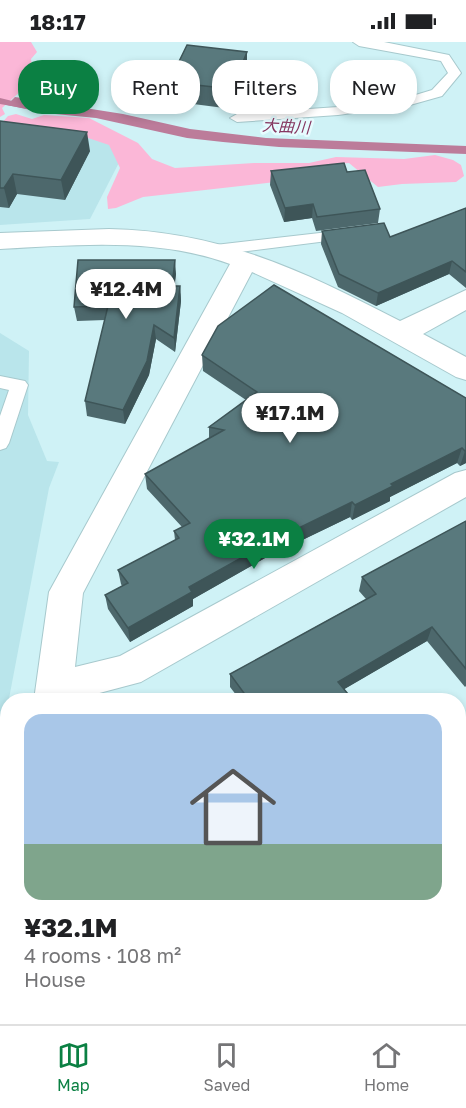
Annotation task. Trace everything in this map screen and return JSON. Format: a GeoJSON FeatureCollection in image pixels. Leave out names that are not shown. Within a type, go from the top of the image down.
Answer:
{"type":"FeatureCollection","features":[{"type":"Feature","properties":{"kind":"street"},"geometry":{"type":"LineString","coordinates":[[0,241],[96,237],[146,238],[215,250],[276,270],[466,370]]}},
{"type":"Feature","properties":{"kind":"street"},"geometry":{"type":"LineString","coordinates":[[52,693],[66,592],[246,260]]}},
{"type":"Feature","properties":{"kind":"street"},"geometry":{"type":"LineString","coordinates":[[399,334],[466,299]]}},
{"type":"Feature","properties":{"kind":"street"},"geometry":{"type":"LineString","coordinates":[[58,693],[128,670],[466,482]]}},
{"type":"Feature","properties":{"kind":"lane"},"geometry":{"type":"LineString","coordinates":[[237,118],[338,111],[410,101],[437,93],[455,74],[445,58],[359,42]]}},
{"type":"Feature","properties":{"kind":"lane"},"geometry":{"type":"LineString","coordinates":[[215,250],[357,233]]}},
{"type":"Feature","properties":{"kind":"lane"},"geometry":{"type":"LineString","coordinates":[[0,382],[19,385],[0,443]]}},
{"type":"Feature","properties":{"kind":"shaded area"},"geometry":{"type":"Polygon","coordinates":[[[0,42],[31,42],[37,52],[31,60],[18,60],[18,94],[2,108],[5,114],[0,117],[0,42]]]}},
{"type":"Feature","properties":{"kind":"shaded area"},"geometry":{"type":"Polygon","coordinates":[[[15,97],[18,97],[18,107],[7,105],[15,97]]]}},
{"type":"Feature","properties":{"kind":"shaded area"},"geometry":{"type":"Polygon","coordinates":[[[99,110],[190,129],[266,138],[466,146],[466,154],[279,147],[223,142],[187,138],[96,118],[55,114],[99,114],[99,110]]]}},
{"type":"Feature","properties":{"kind":"shaded area"},"geometry":{"type":"Polygon","coordinates":[[[16,114],[32,119],[44,115],[89,118],[138,143],[152,159],[175,168],[254,163],[309,163],[336,157],[404,159],[435,155],[461,165],[464,176],[456,182],[378,187],[349,163],[336,164],[284,181],[143,197],[108,209],[107,197],[120,168],[109,145],[85,137],[0,125],[8,116],[16,114]]]}},
{"type":"Feature","properties":{"kind":"shaded area"},"geometry":{"type":"Polygon","coordinates":[[[0,121],[92,132],[125,151],[90,219],[0,225],[0,121]]]}},
{"type":"Feature","properties":{"kind":"shaded area"},"geometry":{"type":"Polygon","coordinates":[[[0,333],[29,351],[28,415],[47,461],[59,462],[49,488],[10,693],[0,693],[0,333]]]}},
{"type":"Feature","properties":{"kind":"building"},"geometry":{"type":"Polygon","coordinates":[[[187,45],[247,52],[244,60],[212,60],[212,87],[200,85],[200,60],[180,60],[187,45]]]}},
{"type":"Feature","properties":{"kind":"building"},"geometry":{"type":"Polygon","coordinates":[[[0,121],[87,132],[61,180],[13,174],[4,188],[0,188],[0,121]]]}},
{"type":"Feature","properties":{"kind":"building"},"geometry":{"type":"Polygon","coordinates":[[[344,163],[347,172],[365,170],[380,209],[317,217],[313,204],[285,208],[271,171],[344,163]]]}},
{"type":"Feature","properties":{"kind":"building"},"geometry":{"type":"Polygon","coordinates":[[[466,208],[466,272],[452,261],[378,293],[339,274],[322,231],[384,223],[390,237],[466,208]]]}},
{"type":"Feature","properties":{"kind":"building"},"geometry":{"type":"Polygon","coordinates":[[[78,260],[175,260],[172,286],[180,286],[174,338],[154,325],[147,361],[123,410],[85,401],[108,306],[74,307],[78,260]]]}},
{"type":"Feature","properties":{"kind":"building"},"geometry":{"type":"Polygon","coordinates":[[[274,285],[466,398],[466,450],[462,448],[355,505],[352,502],[266,544],[189,587],[192,592],[128,628],[105,595],[128,583],[118,570],[179,538],[174,531],[190,523],[145,474],[224,430],[209,427],[257,392],[202,355],[218,326],[274,285]]]}},
{"type":"Feature","properties":{"kind":"building"},"geometry":{"type":"Polygon","coordinates":[[[466,521],[466,669],[432,627],[338,682],[347,693],[244,693],[230,674],[376,594],[362,577],[466,521]]]}},
{"type":"Feature","properties":{"kind":"waterway","name":"大曲川"},"geometry":{"type":"LineString","coordinates":[[0,101],[18,104]]}}]}
